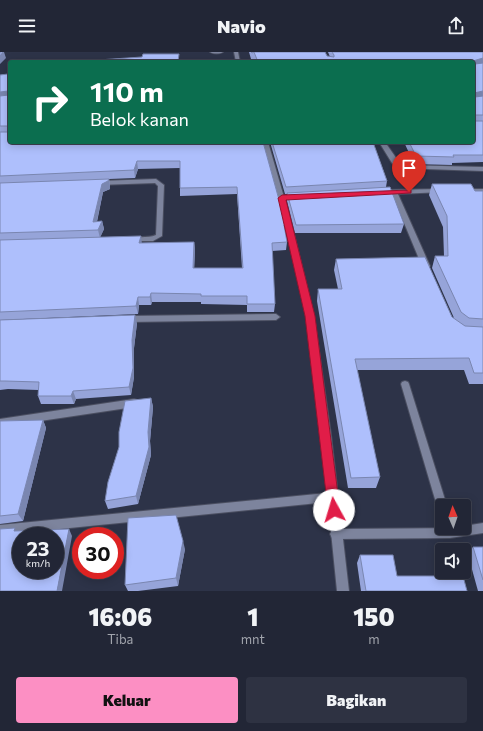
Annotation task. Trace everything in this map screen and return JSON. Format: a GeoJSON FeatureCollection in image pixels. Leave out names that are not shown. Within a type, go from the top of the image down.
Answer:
{"type":"FeatureCollection","features":[{"type":"Feature","properties":{"kind":"street"},"geometry":{"type":"LineString","coordinates":[[212,52],[221,52]]}},
{"type":"Feature","properties":{"kind":"street"},"geometry":{"type":"LineString","coordinates":[[266,144],[285,197],[310,316],[333,497],[343,591]]}},
{"type":"Feature","properties":{"kind":"street"},"geometry":{"type":"LineString","coordinates":[[383,144],[394,163],[399,167],[483,169]]}},
{"type":"Feature","properties":{"kind":"street"},"geometry":{"type":"LineString","coordinates":[[94,184],[156,182],[161,184],[158,236],[153,239],[122,241]]}},
{"type":"Feature","properties":{"kind":"street"},"geometry":{"type":"LineString","coordinates":[[371,193],[446,191]]}},
{"type":"Feature","properties":{"kind":"street"},"geometry":{"type":"LineString","coordinates":[[453,191],[483,191]]}},
{"type":"Feature","properties":{"kind":"street"},"geometry":{"type":"LineString","coordinates":[[394,192],[431,277]]}},
{"type":"Feature","properties":{"kind":"street"},"geometry":{"type":"LineString","coordinates":[[118,320],[276,317]]}},
{"type":"Feature","properties":{"kind":"street"},"geometry":{"type":"LineString","coordinates":[[405,384],[440,499]]}},
{"type":"Feature","properties":{"kind":"street"},"geometry":{"type":"LineString","coordinates":[[0,423],[134,403]]}},
{"type":"Feature","properties":{"kind":"street"},"geometry":{"type":"LineString","coordinates":[[0,530],[333,497]]}},
{"type":"Feature","properties":{"kind":"street"},"geometry":{"type":"LineString","coordinates":[[471,529],[483,528]]}},
{"type":"Feature","properties":{"kind":"street"},"geometry":{"type":"LineString","coordinates":[[336,534],[435,530]]}},
{"type":"Feature","properties":{"kind":"building"},"geometry":{"type":"Polygon","coordinates":[[[254,52],[325,52],[327,56],[334,57],[332,52],[483,52],[483,58],[475,60],[257,60],[254,52]]]}},
{"type":"Feature","properties":{"kind":"building"},"geometry":{"type":"Polygon","coordinates":[[[143,54],[179,54],[178,60],[98,60],[142,57],[143,54]]]}},
{"type":"Feature","properties":{"kind":"building"},"geometry":{"type":"Polygon","coordinates":[[[483,63],[483,91],[475,93],[475,64],[483,63]]]}},
{"type":"Feature","properties":{"kind":"building"},"geometry":{"type":"Polygon","coordinates":[[[8,74],[8,91],[0,92],[0,75],[8,74]]]}},
{"type":"Feature","properties":{"kind":"building"},"geometry":{"type":"Polygon","coordinates":[[[8,95],[8,126],[0,126],[0,96],[8,95]]]}},
{"type":"Feature","properties":{"kind":"building"},"geometry":{"type":"Polygon","coordinates":[[[483,96],[483,115],[475,115],[475,97],[483,96]]]}},
{"type":"Feature","properties":{"kind":"building"},"geometry":{"type":"Polygon","coordinates":[[[475,121],[483,121],[483,155],[453,155],[454,157],[416,156],[410,144],[475,144],[475,121]]]}},
{"type":"Feature","properties":{"kind":"building"},"geometry":{"type":"Polygon","coordinates":[[[0,132],[8,132],[8,144],[264,144],[286,225],[284,225],[287,242],[272,243],[275,304],[247,304],[247,296],[201,296],[201,294],[151,293],[150,297],[138,297],[136,306],[0,312],[0,240],[141,236],[139,243],[194,242],[193,268],[243,268],[237,187],[180,188],[180,161],[137,161],[134,170],[0,176],[0,132]]]}},
{"type":"Feature","properties":{"kind":"building"},"geometry":{"type":"Polygon","coordinates":[[[273,144],[374,144],[387,181],[286,187],[273,144]]]}},
{"type":"Feature","properties":{"kind":"building"},"geometry":{"type":"Polygon","coordinates":[[[109,179],[102,184],[93,222],[102,221],[98,230],[0,233],[0,183],[109,179]]]}},
{"type":"Feature","properties":{"kind":"building"},"geometry":{"type":"Polygon","coordinates":[[[432,184],[471,184],[475,191],[483,191],[483,319],[469,318],[461,312],[435,256],[448,256],[447,216],[432,184]]]}},
{"type":"Feature","properties":{"kind":"building"},"geometry":{"type":"Polygon","coordinates":[[[390,187],[404,224],[296,225],[287,193],[390,187]]]}},
{"type":"Feature","properties":{"kind":"building"},"geometry":{"type":"Polygon","coordinates":[[[425,257],[452,317],[465,326],[483,327],[483,373],[474,373],[469,358],[355,359],[380,477],[351,478],[318,289],[342,289],[336,259],[425,257]]]}},
{"type":"Feature","properties":{"kind":"building"},"geometry":{"type":"Polygon","coordinates":[[[135,315],[132,340],[133,368],[129,387],[73,391],[71,396],[38,396],[39,382],[0,381],[0,320],[135,315]]]}},
{"type":"Feature","properties":{"kind":"building"},"geometry":{"type":"Polygon","coordinates":[[[151,398],[148,432],[149,447],[136,496],[105,501],[108,482],[119,447],[119,432],[125,401],[151,398]]]}},
{"type":"Feature","properties":{"kind":"building"},"geometry":{"type":"Polygon","coordinates":[[[43,420],[18,514],[0,516],[0,421],[43,420]]]}},
{"type":"Feature","properties":{"kind":"building"},"geometry":{"type":"Polygon","coordinates":[[[176,515],[183,541],[176,578],[125,585],[128,518],[176,515]]]}},
{"type":"Feature","properties":{"kind":"building"},"geometry":{"type":"Polygon","coordinates":[[[12,528],[12,579],[59,579],[57,591],[0,591],[0,529],[12,528]]]}},
{"type":"Feature","properties":{"kind":"building"},"geometry":{"type":"Polygon","coordinates":[[[64,529],[69,529],[64,555],[64,529]]]}},
{"type":"Feature","properties":{"kind":"building"},"geometry":{"type":"Polygon","coordinates":[[[473,547],[483,547],[483,580],[473,547]]]}},
{"type":"Feature","properties":{"kind":"building"},"geometry":{"type":"Polygon","coordinates":[[[360,555],[393,555],[397,576],[435,576],[435,579],[464,579],[467,591],[366,591],[360,555]]]}},
{"type":"Feature","properties":{"kind":"route"},"geometry":{"type":"LineString","coordinates":[[334,510],[326,435],[310,316],[282,198],[409,192]]}}]}
